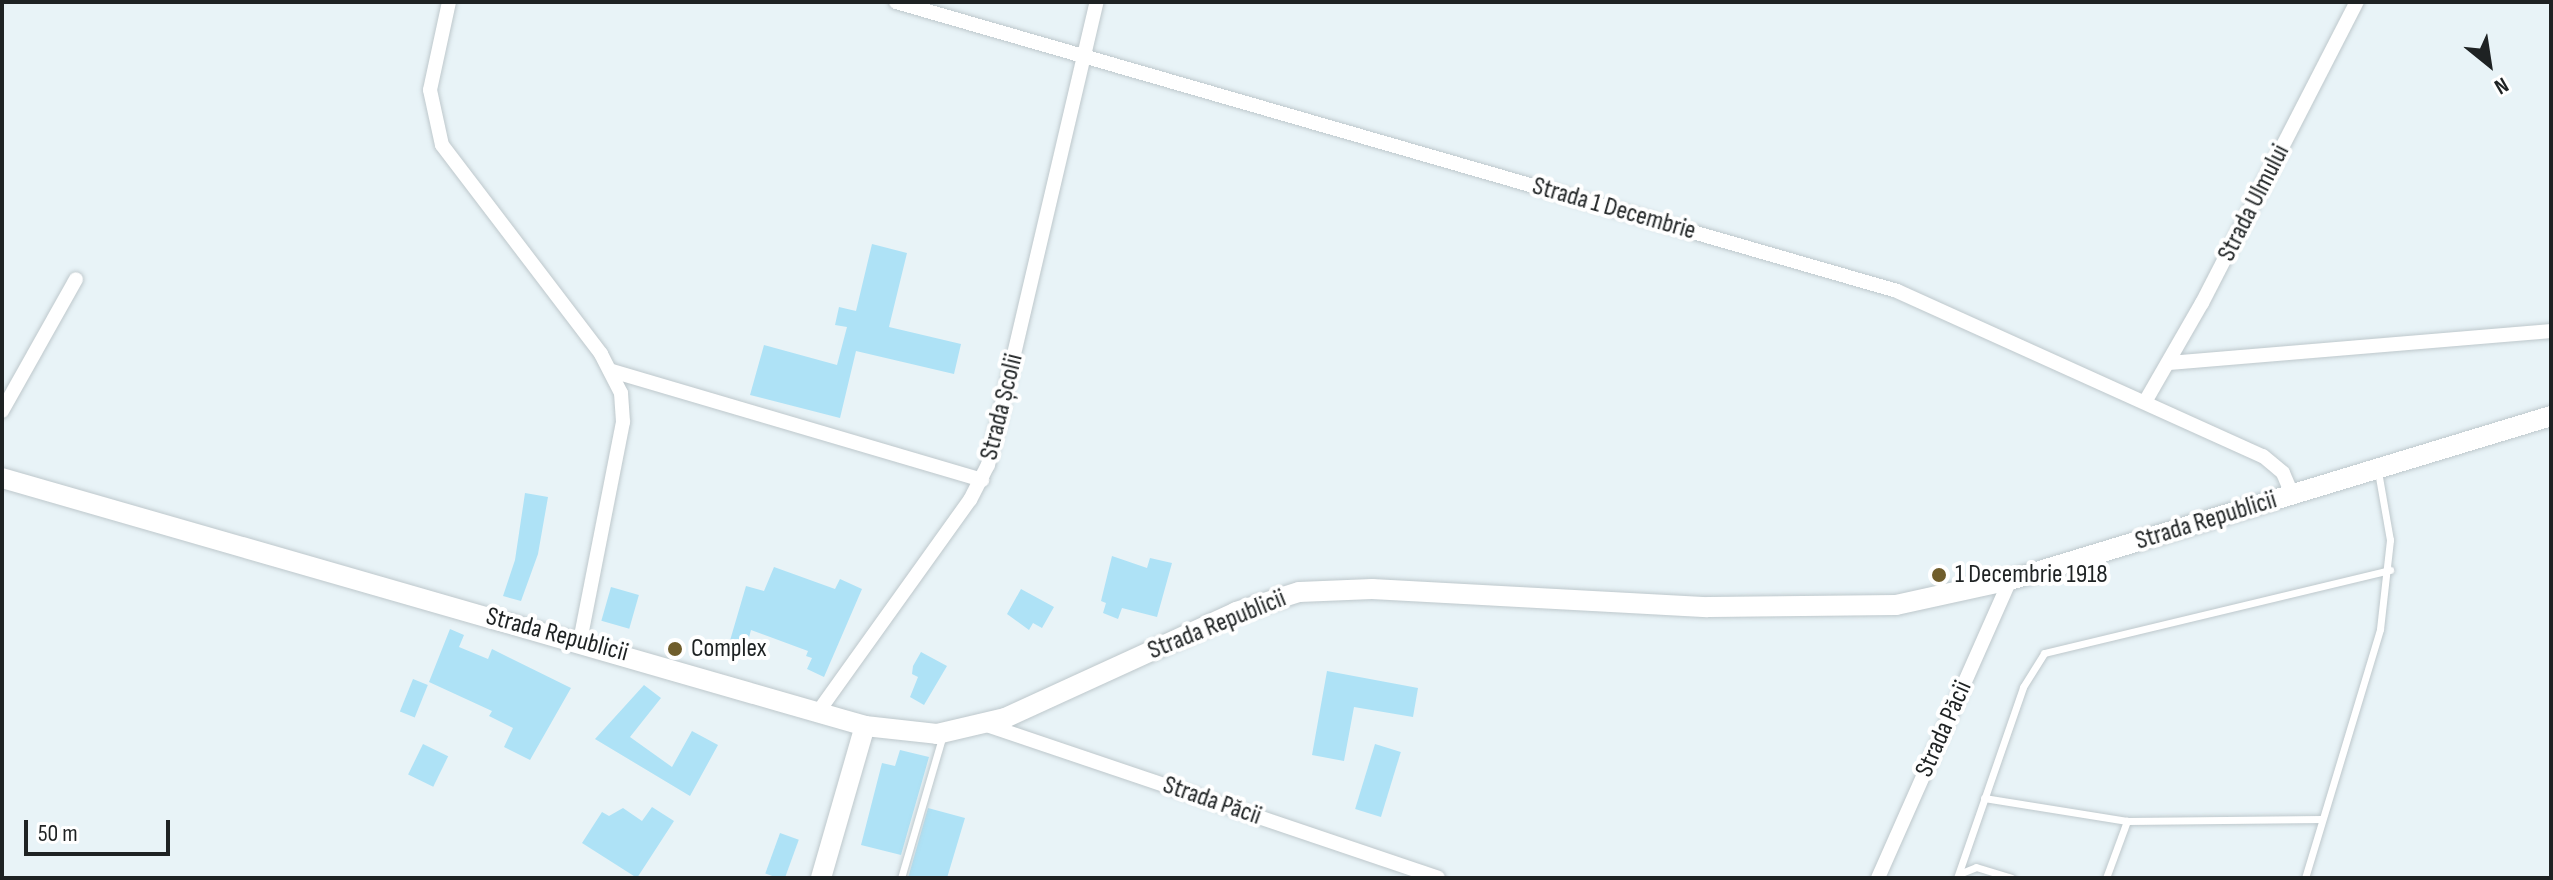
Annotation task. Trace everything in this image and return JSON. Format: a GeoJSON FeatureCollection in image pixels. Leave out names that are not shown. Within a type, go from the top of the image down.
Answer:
{"type":"FeatureCollection","features":[{"type":"Feature","properties":{"kind":"main road","name":"Strada Republicii"},"geometry":{"type":"LineString","coordinates":[[2,478],[580,641],[865,726],[943,734],[987,725],[1255,604],[1299,592],[1372,589],[1789,609],[1896,605],[2010,580],[2551,416]]}},
{"type":"Feature","properties":{"kind":"main road"},"geometry":{"type":"LineString","coordinates":[[821,878],[865,726]]}},
{"type":"Feature","properties":{"kind":"street"},"geometry":{"type":"LineString","coordinates":[[449,2],[431,70],[430,109],[442,145],[612,371],[621,393],[623,422],[580,641]]}},
{"type":"Feature","properties":{"kind":"street","name":"Strada 1 Decembrie"},"geometry":{"type":"LineString","coordinates":[[896,2],[1897,291],[2272,462],[2293,496]]}},
{"type":"Feature","properties":{"kind":"street","name":"Strada Școlii"},"geometry":{"type":"LineString","coordinates":[[818,712],[982,480],[1097,2]]}},
{"type":"Feature","properties":{"kind":"street","name":"Strada Ulmului"},"geometry":{"type":"LineString","coordinates":[[2145,402],[2170,363],[2357,2]]}},
{"type":"Feature","properties":{"kind":"street"},"geometry":{"type":"LineString","coordinates":[[2,411],[76,279]]}},
{"type":"Feature","properties":{"kind":"street"},"geometry":{"type":"LineString","coordinates":[[2170,363],[2551,331]]}},
{"type":"Feature","properties":{"kind":"street"},"geometry":{"type":"LineString","coordinates":[[612,371],[982,480]]}},
{"type":"Feature","properties":{"kind":"street","name":"Strada Păcii"},"geometry":{"type":"LineString","coordinates":[[1878,878],[2010,580]]}},
{"type":"Feature","properties":{"kind":"street","name":"Strada Păcii"},"geometry":{"type":"LineString","coordinates":[[987,725],[1438,878]]}},
{"type":"Feature","properties":{"kind":"lane"},"geometry":{"type":"LineString","coordinates":[[2305,878],[2380,629],[2390,570],[2378,469]]}},
{"type":"Feature","properties":{"kind":"lane"},"geometry":{"type":"LineString","coordinates":[[1958,877],[2023,687],[2044,653],[2390,570]]}},
{"type":"Feature","properties":{"kind":"lane"},"geometry":{"type":"LineString","coordinates":[[901,878],[943,734]]}},
{"type":"Feature","properties":{"kind":"lane"},"geometry":{"type":"LineString","coordinates":[[1984,798],[2127,821],[2322,819]]}},
{"type":"Feature","properties":{"kind":"lane"},"geometry":{"type":"LineString","coordinates":[[2106,878],[2127,821]]}},
{"type":"Feature","properties":{"kind":"lane"},"geometry":{"type":"LineString","coordinates":[[1958,877],[1965,868],[1976,867],[2011,878]]}},
{"type":"Feature","properties":{"kind":"building"},"geometry":{"type":"Polygon","coordinates":[[[872,244],[907,253],[889,327],[961,344],[954,374],[856,351],[840,418],[750,395],[764,345],[837,365],[847,327],[835,325],[839,307],[856,311],[872,244]]]}},
{"type":"Feature","properties":{"kind":"building"},"geometry":{"type":"Polygon","coordinates":[[[525,493],[548,497],[538,554],[521,601],[503,596],[515,560],[525,493]]]}},
{"type":"Feature","properties":{"kind":"building"},"geometry":{"type":"Polygon","coordinates":[[[1112,556],[1147,568],[1150,558],[1172,563],[1157,617],[1122,608],[1118,619],[1103,613],[1106,603],[1101,601],[1112,556]]]}},
{"type":"Feature","properties":{"kind":"building"},"geometry":{"type":"Polygon","coordinates":[[[774,567],[835,589],[840,579],[862,589],[824,677],[807,669],[812,658],[806,656],[808,651],[751,630],[746,649],[729,644],[746,586],[764,591],[774,567]]]}},
{"type":"Feature","properties":{"kind":"building"},"geometry":{"type":"Polygon","coordinates":[[[611,587],[639,595],[629,629],[601,621],[611,587]]]}},
{"type":"Feature","properties":{"kind":"building"},"geometry":{"type":"Polygon","coordinates":[[[1021,589],[1054,607],[1042,628],[1033,623],[1029,630],[1007,614],[1021,589]]]}},
{"type":"Feature","properties":{"kind":"building"},"geometry":{"type":"Polygon","coordinates":[[[450,629],[464,635],[459,647],[488,659],[492,649],[571,688],[530,760],[504,747],[513,728],[489,716],[492,711],[429,682],[450,629]]]}},
{"type":"Feature","properties":{"kind":"building"},"geometry":{"type":"Polygon","coordinates":[[[921,652],[947,666],[924,705],[910,697],[918,677],[912,674],[913,666],[921,652]]]}},
{"type":"Feature","properties":{"kind":"building"},"geometry":{"type":"Polygon","coordinates":[[[1327,671],[1418,688],[1413,717],[1354,707],[1344,761],[1312,755],[1327,671]]]}},
{"type":"Feature","properties":{"kind":"building"},"geometry":{"type":"Polygon","coordinates":[[[413,679],[428,685],[415,717],[400,711],[413,679]]]}},
{"type":"Feature","properties":{"kind":"building"},"geometry":{"type":"Polygon","coordinates":[[[644,685],[661,698],[630,737],[672,767],[692,731],[718,745],[690,796],[595,739],[644,685]]]}},
{"type":"Feature","properties":{"kind":"building"},"geometry":{"type":"Polygon","coordinates":[[[423,744],[448,756],[433,787],[408,775],[423,744]]]}},
{"type":"Feature","properties":{"kind":"building"},"geometry":{"type":"Polygon","coordinates":[[[1375,744],[1401,752],[1381,817],[1355,809],[1375,744]]]}},
{"type":"Feature","properties":{"kind":"building"},"geometry":{"type":"Polygon","coordinates":[[[900,750],[929,757],[901,855],[861,845],[882,763],[895,766],[900,750]]]}},
{"type":"Feature","properties":{"kind":"building"},"geometry":{"type":"Polygon","coordinates":[[[652,807],[674,821],[637,878],[582,843],[602,812],[609,816],[623,808],[642,821],[652,807]]]}},
{"type":"Feature","properties":{"kind":"building"},"geometry":{"type":"Polygon","coordinates":[[[928,808],[965,818],[947,878],[908,878],[928,808]]]}},
{"type":"Feature","properties":{"kind":"building"},"geometry":{"type":"Polygon","coordinates":[[[780,833],[799,840],[785,878],[765,873],[780,833]]]}},
{"type":"Feature","properties":{"kind":"place","name":"1 Decembrie 1918"},"geometry":{"type":"Point","coordinates":[1939,575]}},
{"type":"Feature","properties":{"kind":"place","name":"Complex"},"geometry":{"type":"Point","coordinates":[675,649]}}]}
